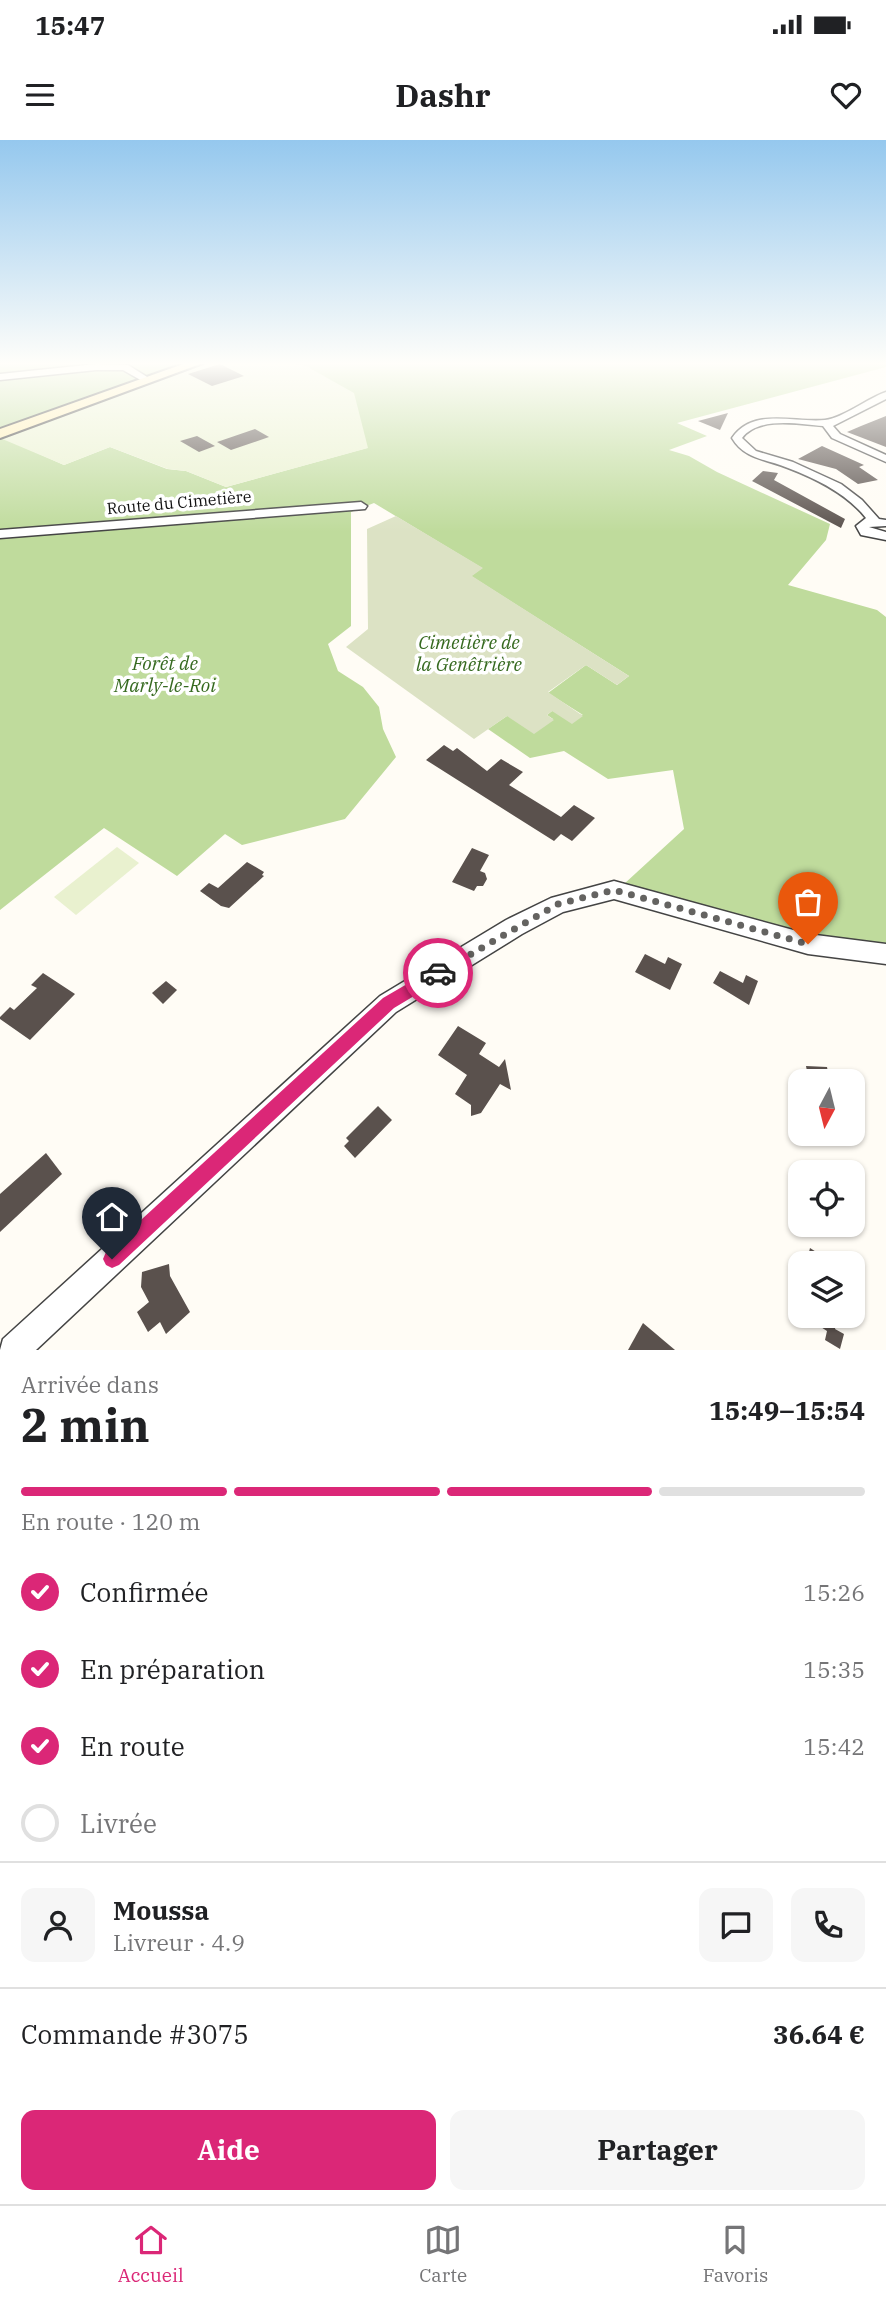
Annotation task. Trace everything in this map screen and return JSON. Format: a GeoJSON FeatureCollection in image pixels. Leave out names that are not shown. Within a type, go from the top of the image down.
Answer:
{"type":"FeatureCollection","features":[{"type":"Feature","properties":{"kind":"main road"},"geometry":{"type":"LineString","coordinates":[[0,434],[40,419]]}},
{"type":"Feature","properties":{"kind":"street"},"geometry":{"type":"LineString","coordinates":[[835,419],[828,423],[766,422],[746,428],[737,438],[747,450],[789,464],[843,491],[880,523]]}},
{"type":"Feature","properties":{"kind":"street"},"geometry":{"type":"LineString","coordinates":[[828,423],[836,436],[886,459]]}},
{"type":"Feature","properties":{"kind":"street"},"geometry":{"type":"LineString","coordinates":[[864,448],[886,453]]}},
{"type":"Feature","properties":{"kind":"street","name":"Route du Cimetière"},"geometry":{"type":"LineString","coordinates":[[0,534],[361,506]]}},
{"type":"Feature","properties":{"kind":"street"},"geometry":{"type":"LineString","coordinates":[[880,523],[863,526],[866,532],[886,536]]}},
{"type":"Feature","properties":{"kind":"street"},"geometry":{"type":"LineString","coordinates":[[14,1350],[388,1003],[514,927],[558,904],[614,890],[808,944],[886,954]]}},
{"type":"Feature","properties":{"kind":"green space","name":"Forêt de Marly-le-Roi"},"geometry":{"type":"Polygon","coordinates":[[[0,419],[48,419],[1,437],[64,465],[110,447],[167,469],[186,471],[226,487],[367,448],[346,419],[690,419],[677,423],[707,436],[669,450],[689,456],[717,472],[830,524],[826,540],[788,585],[877,610],[886,617],[886,945],[808,937],[624,884],[684,829],[673,770],[608,779],[564,751],[530,758],[488,729],[507,716],[553,719],[547,715],[552,711],[583,715],[548,693],[586,665],[617,685],[629,676],[471,576],[482,568],[374,503],[351,512],[351,626],[328,644],[338,671],[363,687],[379,707],[383,729],[396,757],[345,819],[242,845],[225,834],[177,876],[104,828],[0,910],[0,419]]]}},
{"type":"Feature","properties":{"kind":"green space"},"geometry":{"type":"Polygon","coordinates":[[[50,419],[361,419],[368,448],[226,487],[110,447],[64,465],[0,438],[50,419]]]}},
{"type":"Feature","properties":{"kind":"green space","name":"Cimetière de la Genêtrière"},"geometry":{"type":"Polygon","coordinates":[[[396,516],[483,568],[472,576],[629,676],[617,685],[586,665],[548,692],[583,716],[572,724],[552,711],[547,715],[554,720],[534,734],[507,716],[474,739],[346,647],[368,629],[367,529],[396,516]]]}},
{"type":"Feature","properties":{"kind":"green space"},"geometry":{"type":"Polygon","coordinates":[[[117,847],[139,863],[76,915],[54,897],[117,847]]]}},
{"type":"Feature","properties":{"kind":"building"},"geometry":{"type":"Polygon","coordinates":[[[704,419],[725,419],[720,430],[698,421],[704,419]]]}},
{"type":"Feature","properties":{"kind":"building"},"geometry":{"type":"Polygon","coordinates":[[[877,419],[886,419],[886,447],[847,432],[877,419]]]}},
{"type":"Feature","properties":{"kind":"building"},"geometry":{"type":"Polygon","coordinates":[[[255,429],[269,437],[231,450],[217,442],[255,429]]]}},
{"type":"Feature","properties":{"kind":"building"},"geometry":{"type":"Polygon","coordinates":[[[197,436],[215,446],[199,452],[180,441],[197,436]]]}},
{"type":"Feature","properties":{"kind":"building"},"geometry":{"type":"Polygon","coordinates":[[[822,446],[864,465],[859,467],[878,480],[858,484],[836,469],[798,459],[822,446]]]}},
{"type":"Feature","properties":{"kind":"building"},"geometry":{"type":"Polygon","coordinates":[[[763,471],[778,473],[774,480],[845,519],[841,528],[752,481],[763,471]]]}},
{"type":"Feature","properties":{"kind":"building"},"geometry":{"type":"Polygon","coordinates":[[[444,745],[453,751],[457,748],[487,771],[501,759],[523,772],[509,785],[561,817],[574,805],[595,818],[572,841],[561,834],[554,841],[426,760],[444,745]]]}},
{"type":"Feature","properties":{"kind":"building"},"geometry":{"type":"Polygon","coordinates":[[[472,848],[489,855],[480,871],[485,873],[487,879],[483,886],[477,886],[474,891],[452,882],[472,848]]]}},
{"type":"Feature","properties":{"kind":"building"},"geometry":{"type":"Polygon","coordinates":[[[247,862],[264,872],[264,876],[229,908],[221,906],[200,891],[209,883],[218,888],[247,862]]]}},
{"type":"Feature","properties":{"kind":"building"},"geometry":{"type":"Polygon","coordinates":[[[645,954],[665,964],[668,957],[682,964],[670,990],[635,972],[645,954]]]}},
{"type":"Feature","properties":{"kind":"building"},"geometry":{"type":"Polygon","coordinates":[[[720,971],[743,983],[746,975],[758,981],[749,1005],[713,983],[720,971]]]}},
{"type":"Feature","properties":{"kind":"building"},"geometry":{"type":"Polygon","coordinates":[[[43,973],[75,994],[30,1040],[0,1017],[10,1007],[14,1010],[37,988],[31,985],[43,973]]]}},
{"type":"Feature","properties":{"kind":"building"},"geometry":{"type":"Polygon","coordinates":[[[166,981],[177,990],[163,1004],[152,993],[166,981]]]}},
{"type":"Feature","properties":{"kind":"building"},"geometry":{"type":"Polygon","coordinates":[[[458,1026],[486,1043],[479,1054],[499,1067],[505,1059],[511,1090],[500,1084],[481,1113],[471,1116],[471,1105],[455,1094],[467,1075],[438,1055],[458,1026]]]}},
{"type":"Feature","properties":{"kind":"building"},"geometry":{"type":"Polygon","coordinates":[[[806,1066],[827,1069],[807,1069],[806,1066]]]}},
{"type":"Feature","properties":{"kind":"building"},"geometry":{"type":"Polygon","coordinates":[[[378,1106],[392,1120],[355,1158],[344,1146],[349,1141],[346,1138],[378,1106]]]}},
{"type":"Feature","properties":{"kind":"building"},"geometry":{"type":"Polygon","coordinates":[[[46,1153],[62,1174],[0,1232],[0,1194],[46,1153]]]}},
{"type":"Feature","properties":{"kind":"building"},"geometry":{"type":"Polygon","coordinates":[[[130,1196],[141,1210],[123,1226],[113,1212],[130,1196]]]}},
{"type":"Feature","properties":{"kind":"building"},"geometry":{"type":"Polygon","coordinates":[[[169,1264],[170,1276],[190,1312],[166,1334],[160,1322],[148,1332],[137,1312],[149,1302],[141,1287],[142,1272],[169,1264]]]}},
{"type":"Feature","properties":{"kind":"building"},"geometry":{"type":"Polygon","coordinates":[[[643,1323],[675,1350],[628,1350],[643,1323]]]}},
{"type":"Feature","properties":{"kind":"building"},"geometry":{"type":"Polygon","coordinates":[[[822,1328],[835,1328],[844,1334],[840,1349],[825,1340],[827,1331],[822,1328]]]}},
{"type":"Feature","properties":{"kind":"way so far"},"geometry":{"type":"LineString","coordinates":[[438,973],[558,904],[614,890],[808,944]]}},
{"type":"Feature","properties":{"kind":"route"},"geometry":{"type":"LineString","coordinates":[[112,1259],[388,1003],[438,973]]}}]}
